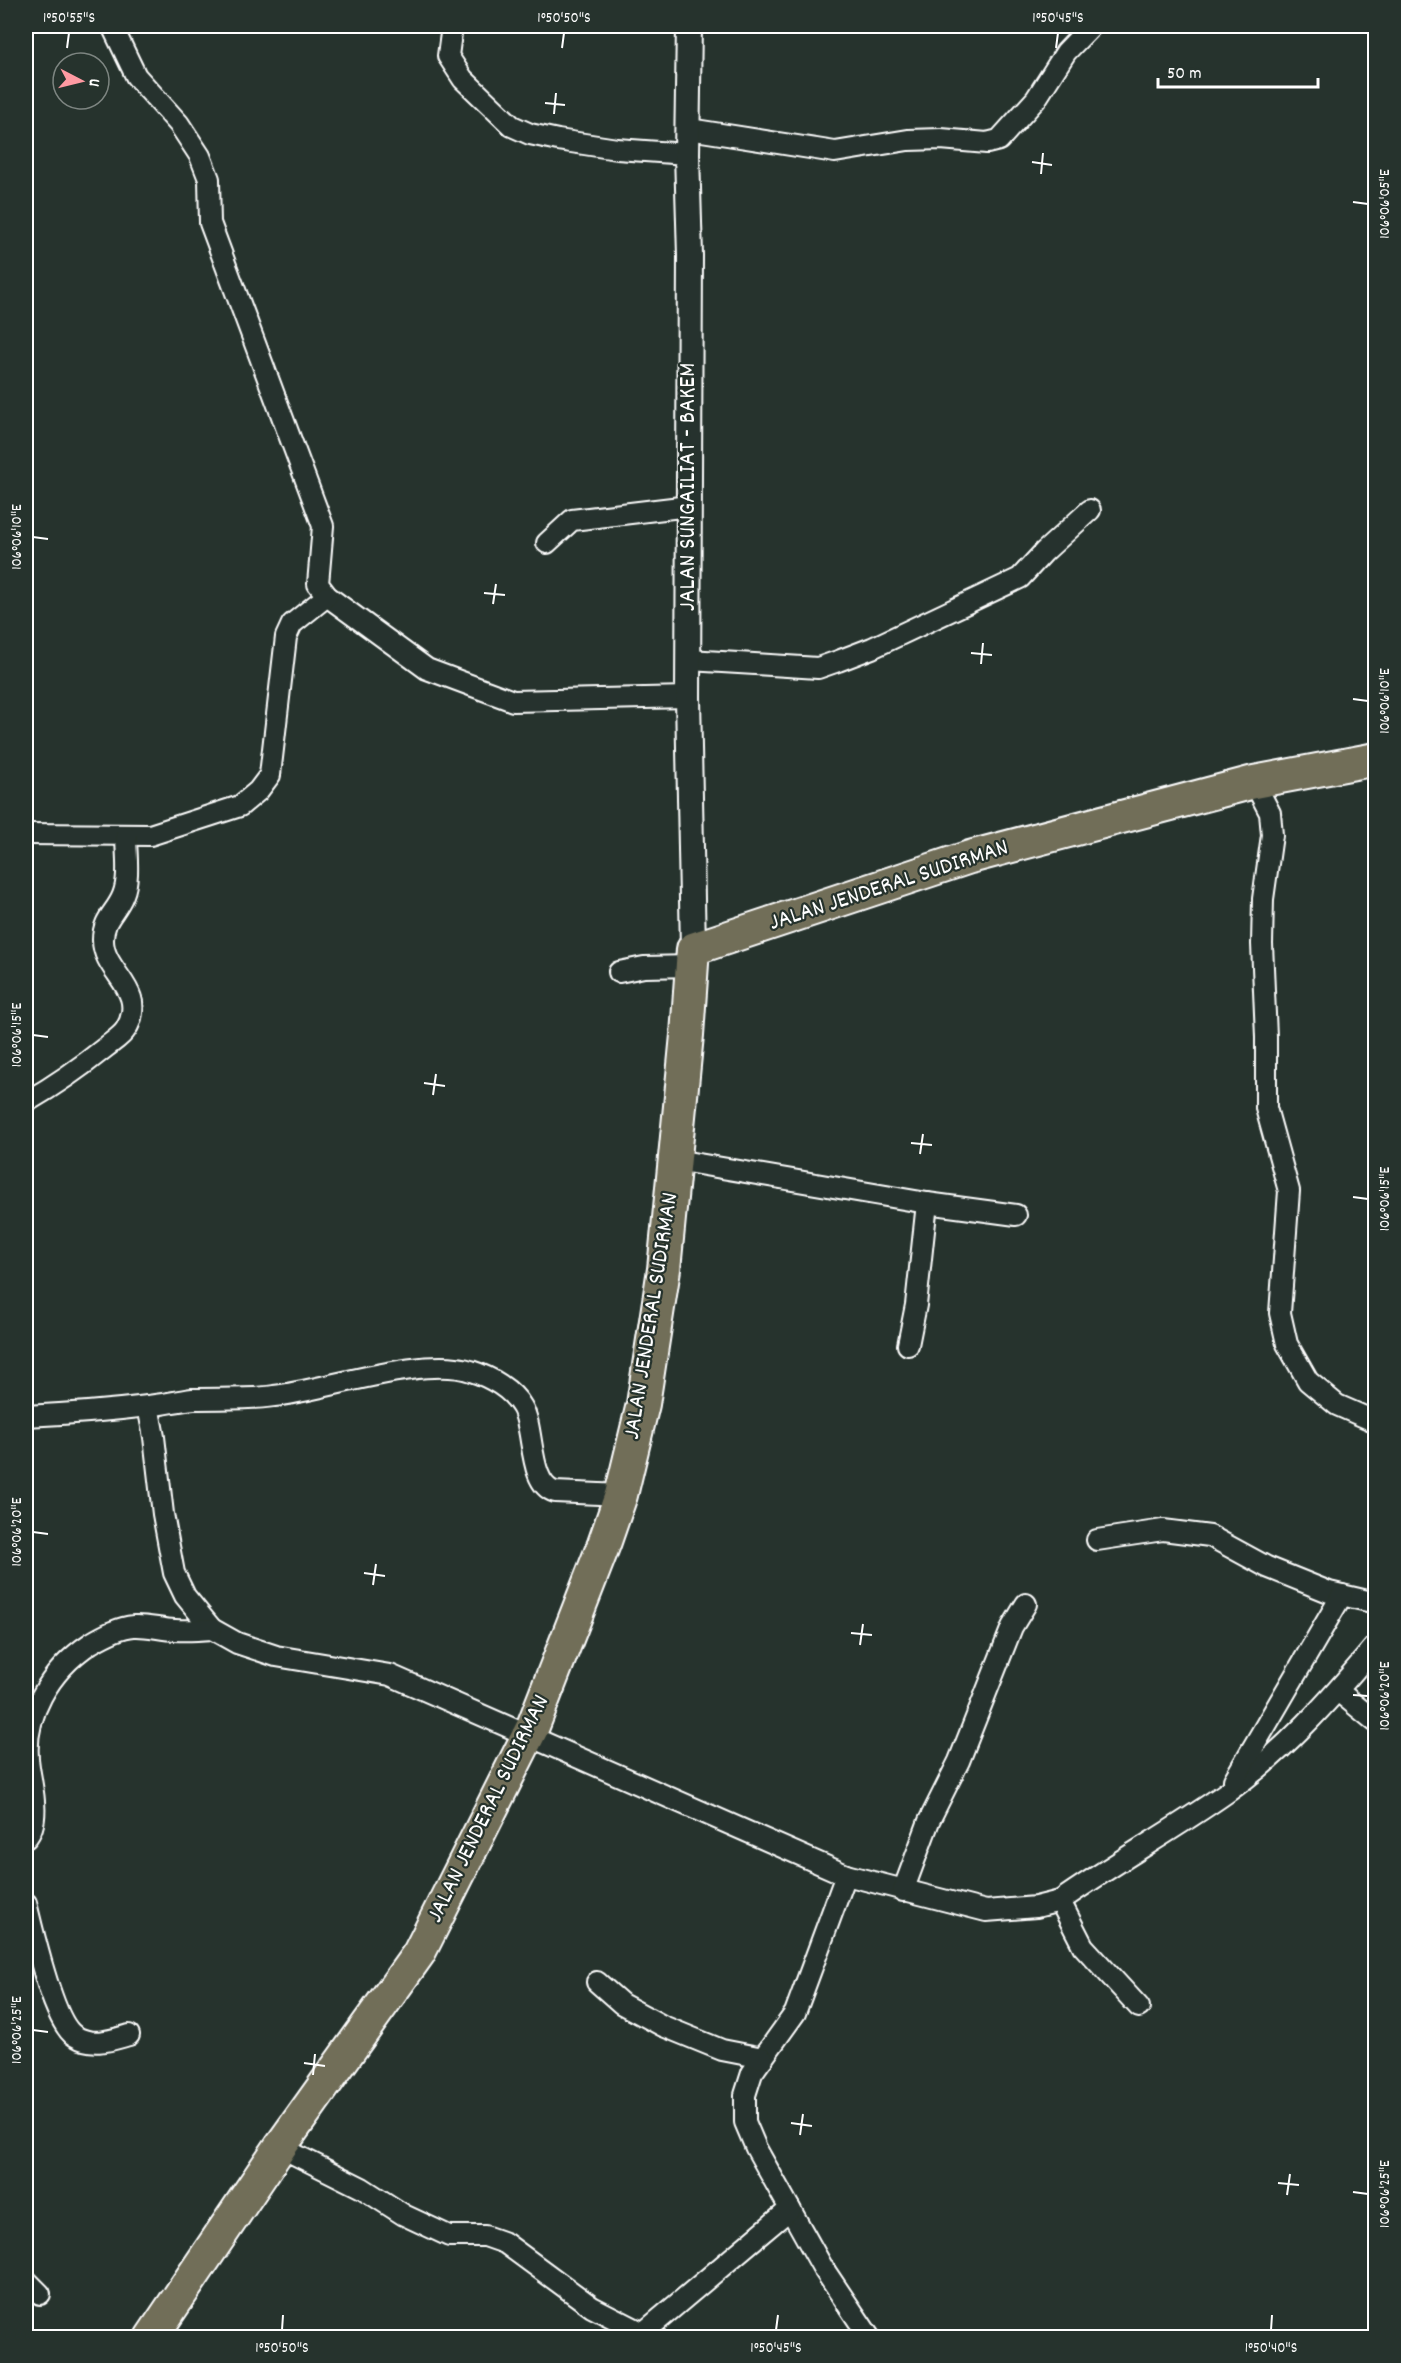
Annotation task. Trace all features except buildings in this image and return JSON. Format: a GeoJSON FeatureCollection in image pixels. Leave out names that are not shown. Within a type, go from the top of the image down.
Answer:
{"type":"FeatureCollection","features":[{"type":"Feature","properties":{"kind":"highway","name":"JALAN JENDERAL SUDIRMAN"},"geometry":{"type":"LineString","coordinates":[[152,2337],[280,2147],[419,1953],[530,1735],[621,1495],[643,1404],[664,1269],[693,958],[970,857],[1254,782],[1376,759]]}},
{"type":"Feature","properties":{"kind":"street"},"geometry":{"type":"LineString","coordinates":[[112,26],[136,76],[179,124],[200,156],[208,179],[210,223],[323,526],[318,584],[327,596],[427,669],[513,701],[688,697]]}},
{"type":"Feature","properties":{"kind":"street"},"geometry":{"type":"LineString","coordinates":[[452,26],[448,56],[463,79],[512,126],[530,134],[578,143],[617,149],[687,154]]}},
{"type":"Feature","properties":{"kind":"street","name":"JALAN SUNGAILIAT - BAKEM"},"geometry":{"type":"LineString","coordinates":[[689,26],[687,154],[690,256],[688,697],[693,958]]}},
{"type":"Feature","properties":{"kind":"street"},"geometry":{"type":"LineString","coordinates":[[689,129],[835,152],[908,140],[987,143],[999,140],[1036,99],[1066,52],[1091,26]]}},
{"type":"Feature","properties":{"kind":"street"},"geometry":{"type":"LineString","coordinates":[[547,543],[572,520],[689,506]]}},
{"type":"Feature","properties":{"kind":"street"},"geometry":{"type":"LineString","coordinates":[[689,660],[818,668],[838,661],[872,648],[1020,578],[1044,552],[1090,510]]}},
{"type":"Feature","properties":{"kind":"street"},"geometry":{"type":"LineString","coordinates":[[26,834],[150,835],[240,806],[258,791],[270,776],[286,637],[292,624],[327,596]]}},
{"type":"Feature","properties":{"kind":"street"},"geometry":{"type":"LineString","coordinates":[[1254,782],[1270,813],[1272,835],[1263,899],[1262,944],[1266,1108],[1289,1191],[1280,1313],[1287,1344],[1308,1381],[1337,1405],[1376,1422]]}},
{"type":"Feature","properties":{"kind":"street"},"geometry":{"type":"LineString","coordinates":[[26,1102],[49,1089],[109,1045],[126,1030],[131,1018],[133,1007],[131,997],[106,956],[103,944],[103,934],[109,915],[120,900],[125,887],[126,835]]}},
{"type":"Feature","properties":{"kind":"street"},"geometry":{"type":"LineString","coordinates":[[619,972],[693,958]]}},
{"type":"Feature","properties":{"kind":"street"},"geometry":{"type":"LineString","coordinates":[[675,1160],[927,1203],[1016,1215]]}},
{"type":"Feature","properties":{"kind":"street"},"geometry":{"type":"LineString","coordinates":[[908,1345],[916,1305],[927,1203]]}},
{"type":"Feature","properties":{"kind":"street"},"geometry":{"type":"LineString","coordinates":[[26,1416],[192,1400],[274,1396],[414,1368],[443,1367],[470,1370],[494,1381],[513,1395],[522,1407],[529,1425],[537,1470],[547,1489],[555,1492],[621,1495]]}},
{"type":"Feature","properties":{"kind":"street"},"geometry":{"type":"LineString","coordinates":[[148,1406],[154,1437],[162,1514],[174,1573],[185,1596],[212,1629],[237,1643],[276,1656],[390,1675],[846,1875],[986,1911],[1036,1907],[1060,1900],[1227,1792],[1287,1743],[1338,1691],[1376,1646]]}},
{"type":"Feature","properties":{"kind":"street"},"geometry":{"type":"LineString","coordinates":[[1097,1540],[1163,1530],[1210,1536],[1267,1567],[1342,1595],[1376,1603]]}},
{"type":"Feature","properties":{"kind":"street"},"geometry":{"type":"LineString","coordinates":[[1227,1792],[1342,1595]]}},
{"type":"Feature","properties":{"kind":"street"},"geometry":{"type":"LineString","coordinates":[[903,1891],[929,1821],[958,1761],[1012,1627],[1026,1604]]}},
{"type":"Feature","properties":{"kind":"street"},"geometry":{"type":"LineString","coordinates":[[26,1838],[30,1834],[35,1804],[27,1756],[31,1719],[48,1684],[75,1654],[102,1637],[122,1629],[134,1626],[176,1630],[212,1629]]}},
{"type":"Feature","properties":{"kind":"street"},"geometry":{"type":"LineString","coordinates":[[1338,1691],[1376,1722]]}},
{"type":"Feature","properties":{"kind":"street"},"geometry":{"type":"LineString","coordinates":[[846,1875],[795,2013],[752,2073],[745,2095],[746,2122],[756,2148],[823,2268],[870,2337]]}},
{"type":"Feature","properties":{"kind":"street"},"geometry":{"type":"LineString","coordinates":[[1060,1900],[1083,1946],[1139,2007]]}},
{"type":"Feature","properties":{"kind":"street"},"geometry":{"type":"LineString","coordinates":[[26,1903],[48,1982],[64,2026],[73,2035],[83,2040],[96,2042],[107,2042],[129,2034]]}},
{"type":"Feature","properties":{"kind":"street"},"geometry":{"type":"LineString","coordinates":[[597,1982],[622,2004],[663,2025],[722,2050],[763,2058]]}},
{"type":"Feature","properties":{"kind":"street"},"geometry":{"type":"LineString","coordinates":[[280,2147],[362,2188],[404,2215],[449,2236],[485,2236],[504,2243],[592,2307],[642,2335],[790,2209]]}},
{"type":"Feature","properties":{"kind":"street"},"geometry":{"type":"LineString","coordinates":[[26,2280],[40,2294]]}}]}
